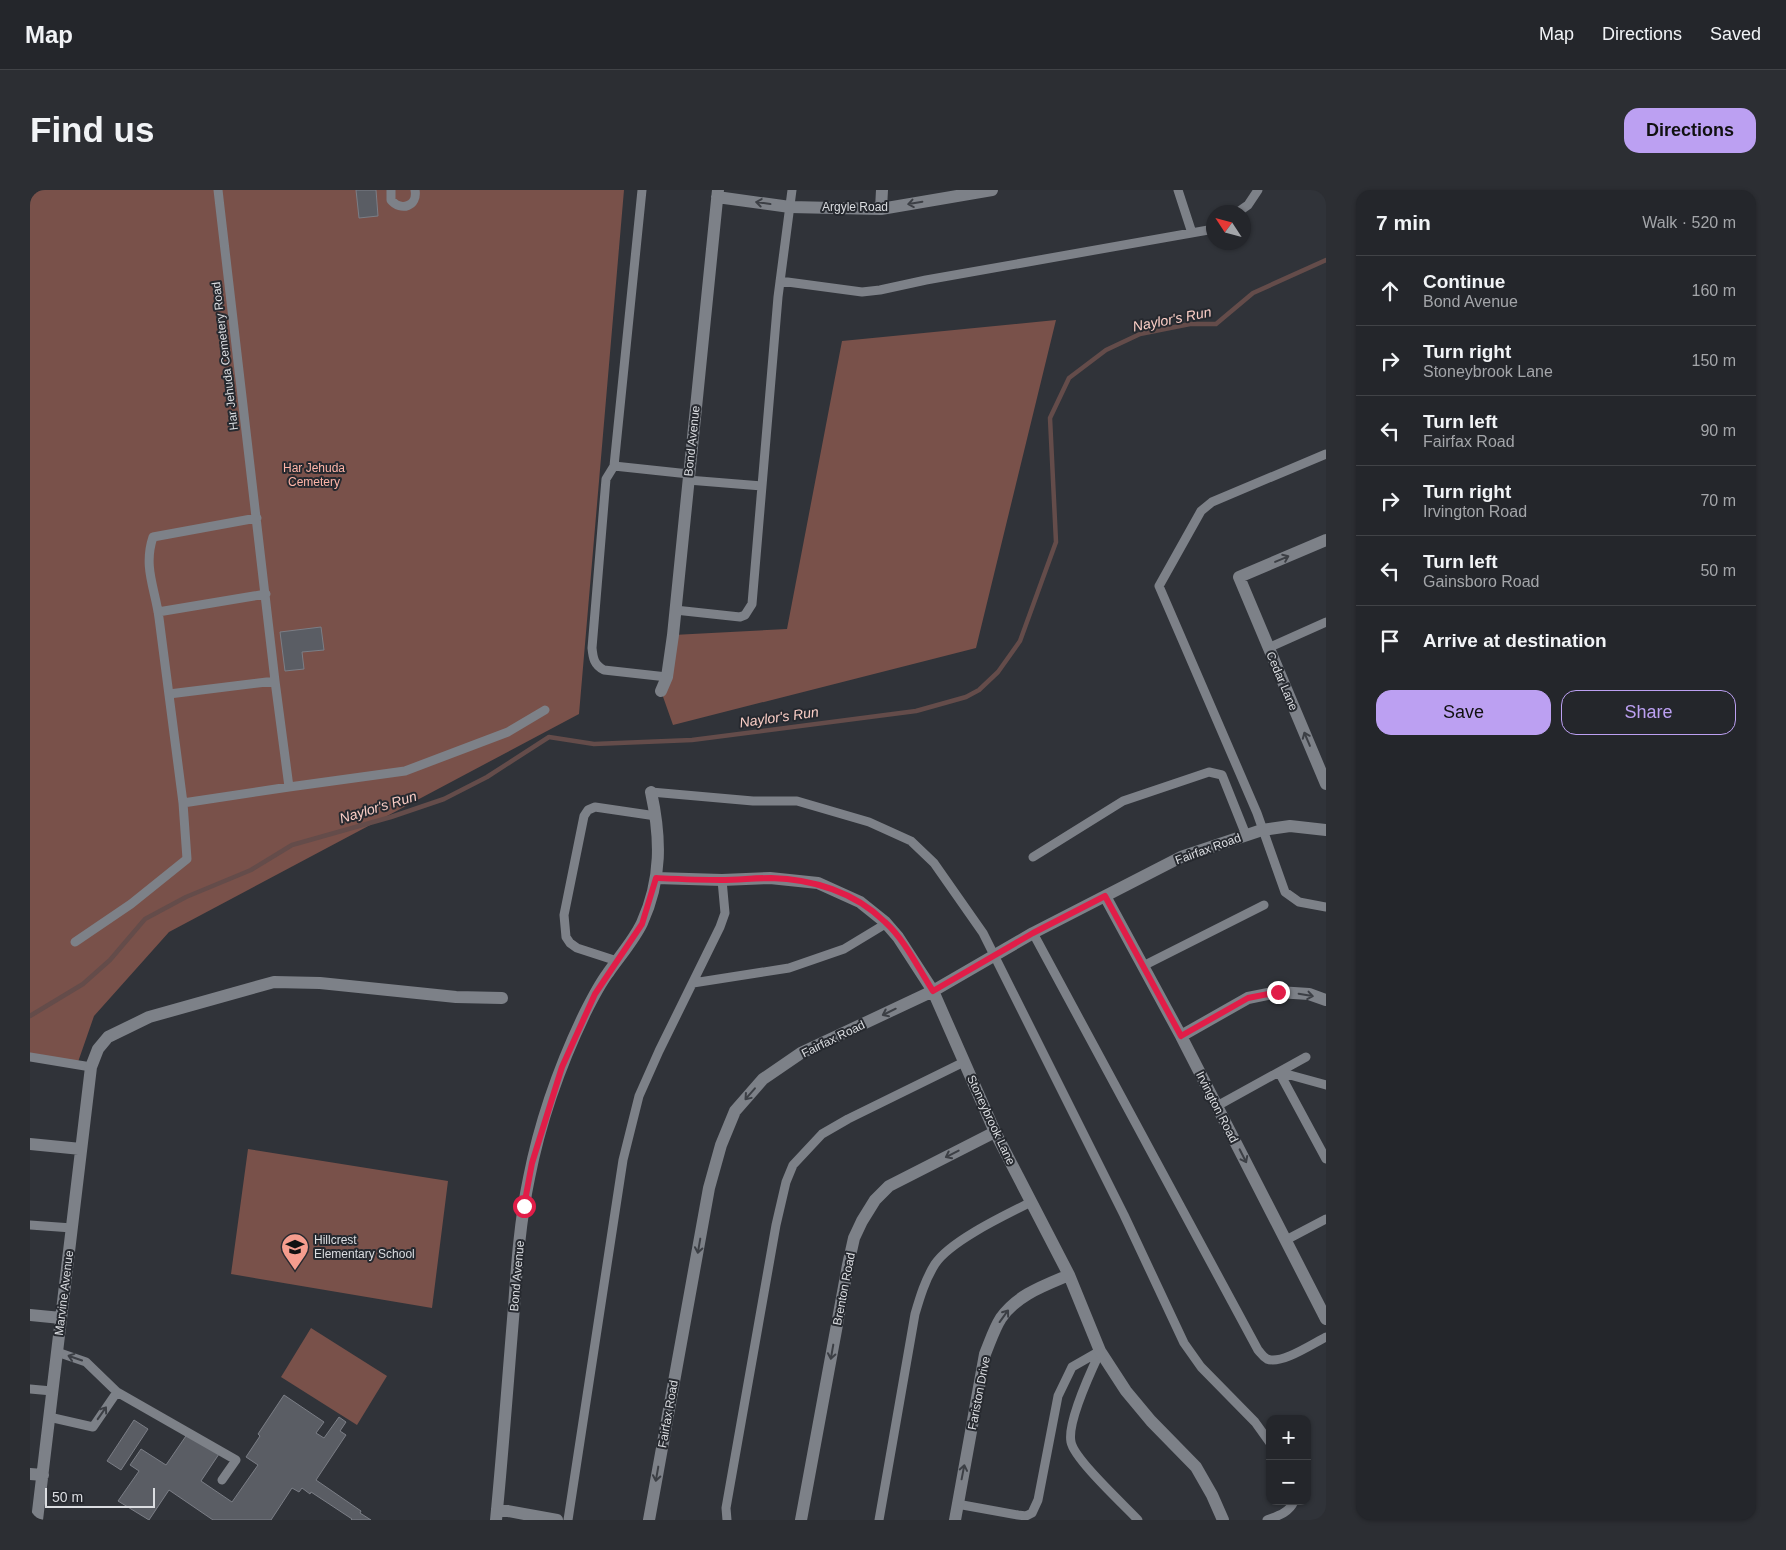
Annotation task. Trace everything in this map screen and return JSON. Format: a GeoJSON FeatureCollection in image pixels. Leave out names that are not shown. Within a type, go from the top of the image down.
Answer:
{"type":"FeatureCollection","features":[{"type":"Feature","properties":{"kind":"street"},"geometry":{"type":"LineString","coordinates":[[881,209],[882,190]]}},
{"type":"Feature","properties":{"kind":"street","name":"Argyle Road"},"geometry":{"type":"LineString","coordinates":[[717,194],[790,207],[881,209],[950,194],[992,190]]}},
{"type":"Feature","properties":{"kind":"street","name":"Bond Avenue"},"geometry":{"type":"LineString","coordinates":[[661,691],[666,677],[675,610],[717,194]]}},
{"type":"Feature","properties":{"kind":"street","name":"Cedar Lane"},"geometry":{"type":"LineString","coordinates":[[1326,540],[1239,577],[1326,784]]}},
{"type":"Feature","properties":{"kind":"street","name":"Bond Avenue"},"geometry":{"type":"LineString","coordinates":[[496,1515],[519,1248],[530,1172],[562,1067],[595,994],[642,924],[656,878],[659,858],[656,816],[651,792]]}},
{"type":"Feature","properties":{"kind":"street","name":"Fairfax Road"},"geometry":{"type":"LineString","coordinates":[[649,1520],[709,1188],[721,1145],[736,1111],[763,1079],[802,1053],[933,991],[1033,933],[1181,857],[1262,830],[1290,826],[1326,830]]}},
{"type":"Feature","properties":{"kind":"street","name":"Stoneybrook Lane"},"geometry":{"type":"LineString","coordinates":[[656,878],[722,880],[770,878],[818,883],[860,902],[887,923],[933,991],[995,1132],[1068,1275],[1100,1352],[1126,1391],[1196,1467],[1212,1495],[1223,1520]]}},
{"type":"Feature","properties":{"kind":"street","name":"Irvington Road"},"geometry":{"type":"LineString","coordinates":[[1105,896],[1181,1036],[1324,1311]]}},
{"type":"Feature","properties":{"kind":"street"},"geometry":{"type":"LineString","coordinates":[[90,1067],[98,1050],[108,1037],[149,1017],[274,982],[320,983],[456,998],[502,998]]}},
{"type":"Feature","properties":{"kind":"street"},"geometry":{"type":"LineString","coordinates":[[1181,1036],[1248,998],[1278,992],[1309,994],[1326,1000]]}},
{"type":"Feature","properties":{"kind":"street","name":"Marvine Avenue"},"geometry":{"type":"LineString","coordinates":[[37,1520],[36,1475],[49,1417],[90,1067]]}},
{"type":"Feature","properties":{"kind":"street","name":"Brenton Road"},"geometry":{"type":"LineString","coordinates":[[801,1520],[848,1265],[854,1238],[862,1221],[875,1200],[889,1186],[995,1132]]}},
{"type":"Feature","properties":{"kind":"street"},"geometry":{"type":"LineString","coordinates":[[30,1144],[81,1149]]}},
{"type":"Feature","properties":{"kind":"street","name":"Fariston Drive"},"geometry":{"type":"LineString","coordinates":[[954,1520],[986,1354],[997,1326],[1011,1306],[1024,1295],[1068,1275]]}},
{"type":"Feature","properties":{"kind":"street"},"geometry":{"type":"LineString","coordinates":[[30,1315],[61,1318]]}},
{"type":"Feature","properties":{"kind":"street"},"geometry":{"type":"LineString","coordinates":[[496,1515],[557,1520]]}},
{"type":"Feature","properties":{"kind":"lane","name":"Har Jehuda Cemetery Road"},"geometry":{"type":"LineString","coordinates":[[218,190],[289,787]]}},
{"type":"Feature","properties":{"kind":"lane"},"geometry":{"type":"LineString","coordinates":[[391,192],[394,203],[398,206],[406,207],[414,202],[415,190]]}},
{"type":"Feature","properties":{"kind":"lane"},"geometry":{"type":"LineString","coordinates":[[642,190],[614,466],[606,478],[592,648],[596,664],[604,670],[666,677]]}},
{"type":"Feature","properties":{"kind":"lane"},"geometry":{"type":"LineString","coordinates":[[675,610],[740,617],[745,616],[752,604],[780,281],[792,190]]}},
{"type":"Feature","properties":{"kind":"lane"},"geometry":{"type":"LineString","coordinates":[[1178,190],[1192,233]]}},
{"type":"Feature","properties":{"kind":"lane"},"geometry":{"type":"LineString","coordinates":[[1248,205],[1258,190]]}},
{"type":"Feature","properties":{"kind":"lane"},"geometry":{"type":"LineString","coordinates":[[780,281],[855,291],[880,290],[926,280],[1206,230]]}},
{"type":"Feature","properties":{"kind":"lane"},"geometry":{"type":"LineString","coordinates":[[1326,454],[1206,506],[1201,511],[1159,586],[1257,813],[1285,892],[1299,902],[1326,907]]}},
{"type":"Feature","properties":{"kind":"lane"},"geometry":{"type":"LineString","coordinates":[[614,466],[762,486]]}},
{"type":"Feature","properties":{"kind":"lane"},"geometry":{"type":"LineString","coordinates":[[75,942],[131,904],[187,859],[183,803],[169,694],[158,612],[148,561],[149,548],[153,537],[257,518]]}},
{"type":"Feature","properties":{"kind":"lane"},"geometry":{"type":"LineString","coordinates":[[158,612],[266,594]]}},
{"type":"Feature","properties":{"kind":"lane"},"geometry":{"type":"LineString","coordinates":[[1268,648],[1326,622]]}},
{"type":"Feature","properties":{"kind":"lane"},"geometry":{"type":"LineString","coordinates":[[169,694],[275,680]]}},
{"type":"Feature","properties":{"kind":"lane"},"geometry":{"type":"LineString","coordinates":[[183,803],[405,771],[508,732],[545,710]]}},
{"type":"Feature","properties":{"kind":"lane"},"geometry":{"type":"LineString","coordinates":[[1033,858],[1123,802],[1209,772],[1222,775],[1246,835]]}},
{"type":"Feature","properties":{"kind":"lane"},"geometry":{"type":"LineString","coordinates":[[651,792],[753,801],[797,801],[869,822],[912,841],[934,863],[983,933],[1124,1215],[1184,1343],[1201,1367],[1255,1422],[1266,1437]]}},
{"type":"Feature","properties":{"kind":"lane"},"geometry":{"type":"LineString","coordinates":[[616,961],[577,948],[566,937],[564,915],[584,816],[588,810],[595,807],[656,816]]}},
{"type":"Feature","properties":{"kind":"lane"},"geometry":{"type":"LineString","coordinates":[[568,1520],[623,1160],[639,1096],[725,913],[722,880]]}},
{"type":"Feature","properties":{"kind":"lane"},"geometry":{"type":"LineString","coordinates":[[1143,966],[1264,905]]}},
{"type":"Feature","properties":{"kind":"lane"},"geometry":{"type":"LineString","coordinates":[[693,983],[789,968],[844,949],[887,923]]}},
{"type":"Feature","properties":{"kind":"lane"},"geometry":{"type":"LineString","coordinates":[[1033,933],[1258,1350],[1265,1358],[1274,1360],[1284,1359],[1326,1337]]}},
{"type":"Feature","properties":{"kind":"lane"},"geometry":{"type":"LineString","coordinates":[[30,1057],[90,1067]]}},
{"type":"Feature","properties":{"kind":"lane"},"geometry":{"type":"LineString","coordinates":[[1217,1106],[1306,1057]]}},
{"type":"Feature","properties":{"kind":"lane"},"geometry":{"type":"LineString","coordinates":[[727,1520],[726,1508],[776,1225],[786,1182],[793,1165],[822,1134],[848,1119],[964,1062]]}},
{"type":"Feature","properties":{"kind":"lane"},"geometry":{"type":"LineString","coordinates":[[1279,1072],[1326,1085]]}},
{"type":"Feature","properties":{"kind":"lane"},"geometry":{"type":"LineString","coordinates":[[1279,1072],[1326,1159]]}},
{"type":"Feature","properties":{"kind":"lane"},"geometry":{"type":"LineString","coordinates":[[879,1520],[915,1314],[925,1283],[936,1262],[949,1250],[983,1227],[1031,1202]]}},
{"type":"Feature","properties":{"kind":"lane"},"geometry":{"type":"LineString","coordinates":[[1286,1240],[1326,1219]]}},
{"type":"Feature","properties":{"kind":"lane"},"geometry":{"type":"LineString","coordinates":[[30,1225],[72,1228]]}},
{"type":"Feature","properties":{"kind":"lane"},"geometry":{"type":"LineString","coordinates":[[57,1352],[86,1362],[117,1392],[236,1460],[222,1480]]}},
{"type":"Feature","properties":{"kind":"lane"},"geometry":{"type":"LineString","coordinates":[[957,1504],[1026,1516],[1032,1513],[1038,1500],[1058,1396],[1072,1367],[1100,1352]]}},
{"type":"Feature","properties":{"kind":"lane"},"geometry":{"type":"LineString","coordinates":[[1100,1352],[1092,1367],[1071,1426],[1071,1443],[1078,1458],[1138,1520]]}},
{"type":"Feature","properties":{"kind":"lane"},"geometry":{"type":"LineString","coordinates":[[30,1389],[52,1391]]}},
{"type":"Feature","properties":{"kind":"lane"},"geometry":{"type":"LineString","coordinates":[[49,1417],[93,1427],[117,1392]]}},
{"type":"Feature","properties":{"kind":"lane"},"geometry":{"type":"LineString","coordinates":[[1267,1520],[1292,1508],[1293,1505]]}},
{"type":"Feature","properties":{"kind":"green space","name":"Har Jehuda Cemetery"},"geometry":{"type":"Polygon","coordinates":[[[30,190],[624,190],[579,714],[169,932],[94,1016],[78,1062],[30,1055],[30,190]]]}},
{"type":"Feature","properties":{"kind":"green space"},"geometry":{"type":"Polygon","coordinates":[[[1056,320],[976,648],[673,725],[661,691],[673,635],[787,629],[842,341],[1056,320]]]}},
{"type":"Feature","properties":{"kind":"green space"},"geometry":{"type":"Polygon","coordinates":[[[248,1149],[448,1181],[432,1308],[231,1274],[248,1149]]]}},
{"type":"Feature","properties":{"kind":"green space"},"geometry":{"type":"Polygon","coordinates":[[[311,1328],[387,1376],[357,1425],[281,1377],[311,1328]]]}},
{"type":"Feature","properties":{"kind":"building"},"geometry":{"type":"Polygon","coordinates":[[[356,190],[376,190],[378,216],[359,218],[356,190]]]}},
{"type":"Feature","properties":{"kind":"building"},"geometry":{"type":"Polygon","coordinates":[[[321,627],[324,650],[302,652],[304,669],[285,671],[280,632],[321,627]]]}},
{"type":"Feature","properties":{"kind":"building"},"geometry":{"type":"Polygon","coordinates":[[[284,1395],[324,1422],[316,1433],[324,1438],[339,1417],[346,1422],[340,1431],[346,1435],[316,1480],[371,1520],[351,1520],[311,1492],[310,1494],[302,1488],[299,1492],[292,1488],[271,1520],[213,1520],[169,1490],[149,1520],[118,1501],[139,1471],[130,1465],[141,1449],[166,1465],[188,1433],[219,1454],[201,1481],[232,1502],[258,1465],[246,1457],[260,1436],[258,1434],[284,1395]]]}},
{"type":"Feature","properties":{"kind":"building"},"geometry":{"type":"Polygon","coordinates":[[[134,1420],[148,1429],[121,1470],[107,1461],[134,1420]]]}},
{"type":"Feature","properties":{"kind":"waterway","name":"Naylor's Run"},"geometry":{"type":"LineString","coordinates":[[30,1016],[83,984],[110,960],[145,919],[186,897],[251,870],[292,845],[391,817],[444,799],[487,777],[549,737],[594,744],[692,740],[916,711],[966,697],[979,690],[998,672],[1020,641],[1056,542],[1050,418],[1069,378],[1106,350],[1140,334],[1190,324],[1216,324],[1253,293],[1326,260]]}},
{"type":"Feature","properties":{"kind":"place","name":"Hillcrest Elementary School"},"geometry":{"type":"Point","coordinates":[295,1271]}},
{"type":"Feature","properties":{"kind":"route"},"geometry":{"type":"LineString","coordinates":[[524,1206],[532,1163],[562,1067],[595,994],[642,924],[656,878],[722,880],[770,878],[818,883],[860,902],[885,922],[898,937],[933,991],[993,955],[1105,896],[1181,1036],[1248,998],[1278,992]]}}]}
